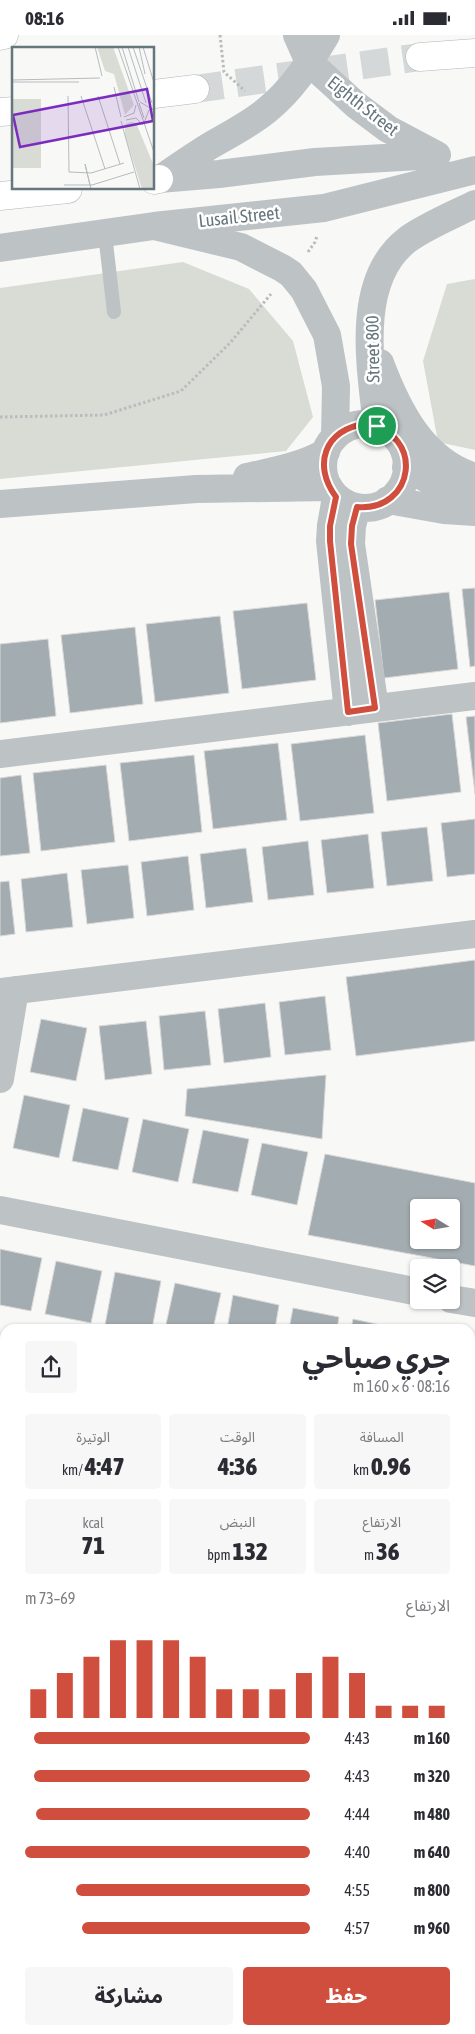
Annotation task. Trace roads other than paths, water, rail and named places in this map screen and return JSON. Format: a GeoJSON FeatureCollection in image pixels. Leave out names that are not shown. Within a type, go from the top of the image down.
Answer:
{"type":"FeatureCollection","features":[{"type":"Feature","properties":{"kind":"highway"},"geometry":{"type":"LineString","coordinates":[[0,36],[4,35]]}},
{"type":"Feature","properties":{"kind":"highway"},"geometry":{"type":"LineString","coordinates":[[420,57],[475,53]]}},
{"type":"Feature","properties":{"kind":"highway"},"geometry":{"type":"LineString","coordinates":[[155,94],[195,89]]}},
{"type":"Feature","properties":{"kind":"highway"},"geometry":{"type":"LineString","coordinates":[[0,196],[58,190]]}},
{"type":"Feature","properties":{"kind":"street","name":"Eighth Street"},"geometry":{"type":"LineString","coordinates":[[298,35],[309,63],[356,105],[388,129],[436,155],[475,164]]}},
{"type":"Feature","properties":{"kind":"street"},"geometry":{"type":"LineString","coordinates":[[156,180],[267,111],[284,95],[309,63],[326,35]]}},
{"type":"Feature","properties":{"kind":"street"},"geometry":{"type":"LineString","coordinates":[[156,180],[315,162],[436,155]]}},
{"type":"Feature","properties":{"kind":"street","name":"Lusail Street"},"geometry":{"type":"LineString","coordinates":[[0,248],[154,226],[324,207],[475,170]]}},
{"type":"Feature","properties":{"kind":"street","name":"Street 800"},"geometry":{"type":"LineString","coordinates":[[377,426],[370,334],[377,286],[385,265],[407,241],[475,204]]}},
{"type":"Feature","properties":{"kind":"street"},"geometry":{"type":"LineString","coordinates":[[154,226],[241,247],[282,268],[291,274],[304,290],[327,335],[336,386],[330,444],[323,464],[324,476],[341,497],[352,526],[351,544],[375,708]]}},
{"type":"Feature","properties":{"kind":"street"},"geometry":{"type":"LineString","coordinates":[[370,334],[397,406],[408,424],[421,441],[437,456],[453,467],[475,477]]}},
{"type":"Feature","properties":{"kind":"street"},"geometry":{"type":"LineString","coordinates":[[0,504],[196,489],[341,497],[368,508],[378,506],[388,500],[401,486],[406,467],[402,448],[396,438],[377,426],[354,425],[313,459],[196,489]]}},
{"type":"Feature","properties":{"kind":"street"},"geometry":{"type":"LineString","coordinates":[[406,467],[475,502]]}},
{"type":"Feature","properties":{"kind":"street"},"geometry":{"type":"LineString","coordinates":[[341,497],[330,526],[330,541],[348,712]]}},
{"type":"Feature","properties":{"kind":"street"},"geometry":{"type":"LineString","coordinates":[[0,522],[62,500]]}},
{"type":"Feature","properties":{"kind":"street"},"geometry":{"type":"LineString","coordinates":[[388,500],[444,510],[475,512]]}},
{"type":"Feature","properties":{"kind":"street"},"geometry":{"type":"LineString","coordinates":[[0,755],[475,696]]}},
{"type":"Feature","properties":{"kind":"street"},"geometry":{"type":"LineString","coordinates":[[0,1079],[7,991],[475,934]]}},
{"type":"Feature","properties":{"kind":"street"},"geometry":{"type":"LineString","coordinates":[[0,1210],[410,1290]]}},
{"type":"Feature","properties":{"kind":"street"},"geometry":{"type":"LineString","coordinates":[[460,1300],[475,1303]]}},
{"type":"Feature","properties":{"kind":"lane"},"geometry":{"type":"LineString","coordinates":[[105,234],[114,312]]}},
{"type":"Feature","properties":{"kind":"tunnel"},"geometry":{"type":"LineString","coordinates":[[195,89],[420,57]]}}]}
